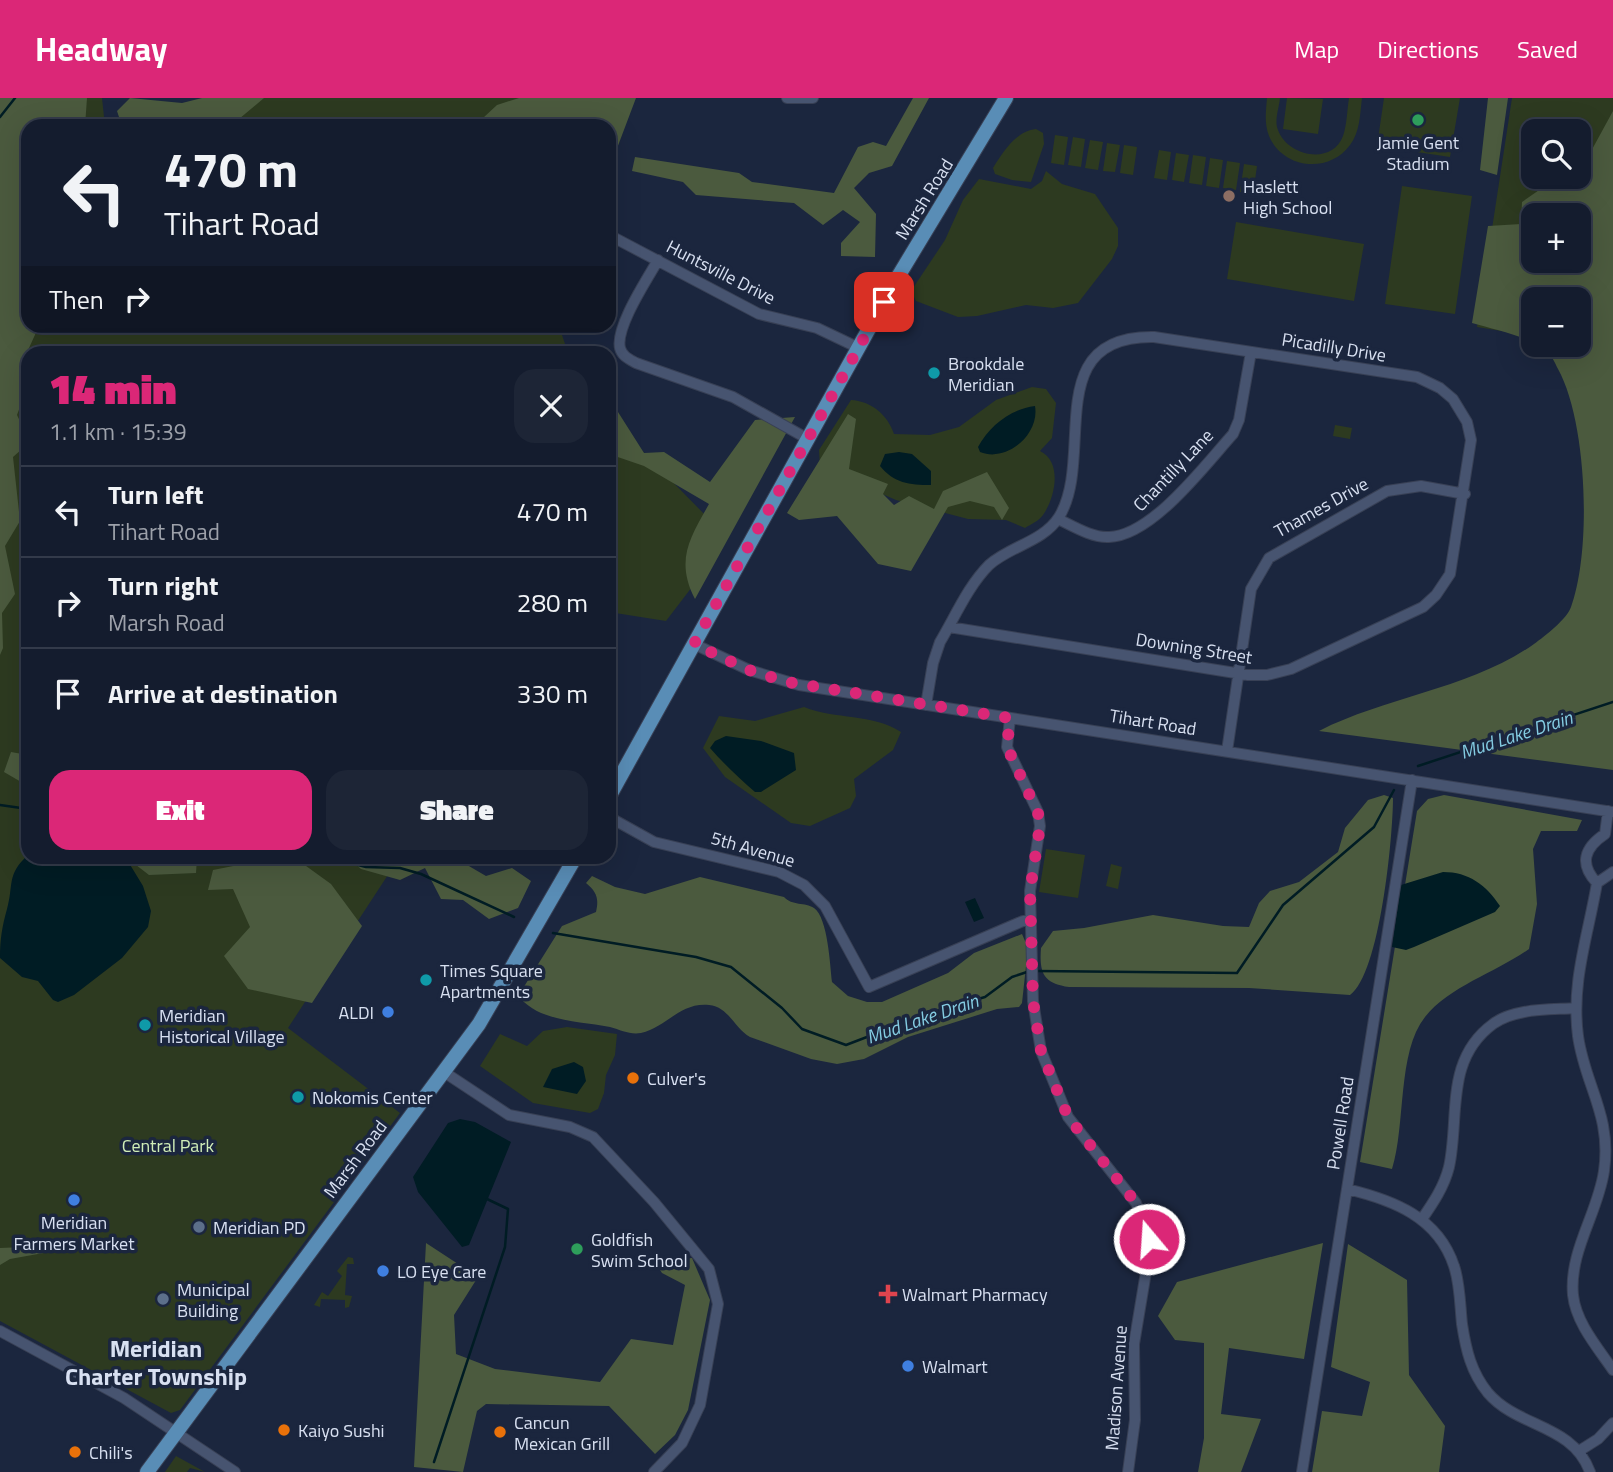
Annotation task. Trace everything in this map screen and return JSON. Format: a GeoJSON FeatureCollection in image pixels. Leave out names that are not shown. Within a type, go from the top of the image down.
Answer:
{"type":"FeatureCollection","features":[{"type":"Feature","properties":{"kind":"main road","name":"Marsh Road"},"geometry":{"type":"LineString","coordinates":[[616,784],[859,348],[1006,98]]}},
{"type":"Feature","properties":{"kind":"main road","name":"Marsh Road"},"geometry":{"type":"LineString","coordinates":[[147,1472],[444,1072],[503,985],[572,864]]}},
{"type":"Feature","properties":{"kind":"street"},"geometry":{"type":"LineString","coordinates":[[787,98],[813,98]]}},
{"type":"Feature","properties":{"kind":"street","name":"Huntsville Drive"},"geometry":{"type":"LineString","coordinates":[[616,239],[760,314],[817,328],[859,348]]}},
{"type":"Feature","properties":{"kind":"street"},"geometry":{"type":"LineString","coordinates":[[658,260],[623,330],[620,344],[623,354],[636,363],[733,397],[808,439]]}},
{"type":"Feature","properties":{"kind":"street","name":"Picadilly Drive"},"geometry":{"type":"LineString","coordinates":[[1058,519],[1068,494],[1077,393],[1088,368],[1106,349],[1129,339],[1154,337],[1417,377],[1440,388],[1458,406],[1469,431],[1471,449],[1465,494]]}},
{"type":"Feature","properties":{"kind":"street","name":"Chantilly Lane"},"geometry":{"type":"LineString","coordinates":[[1058,519],[1107,537],[1138,531],[1233,434],[1239,420],[1251,352]]}},
{"type":"Feature","properties":{"kind":"street","name":"Thames Drive"},"geometry":{"type":"LineString","coordinates":[[1227,751],[1251,589],[1260,569],[1274,553],[1387,491],[1421,486],[1465,494]]}},
{"type":"Feature","properties":{"kind":"street","name":"Downing Street"},"geometry":{"type":"LineString","coordinates":[[949,627],[1238,674],[1267,676],[1283,672],[1423,607],[1442,589],[1453,566],[1465,494]]}},
{"type":"Feature","properties":{"kind":"street"},"geometry":{"type":"LineString","coordinates":[[926,705],[934,656],[978,577],[990,564],[1040,535],[1058,519]]}},
{"type":"Feature","properties":{"kind":"street","name":"Tihart Road"},"geometry":{"type":"LineString","coordinates":[[694,644],[749,670],[787,682],[1611,811]]}},
{"type":"Feature","properties":{"kind":"street","name":"Madison Avenue"},"geometry":{"type":"LineString","coordinates":[[1010,718],[1007,747],[1038,813],[1040,826],[1030,891],[1033,980],[1041,1051],[1060,1100],[1079,1131],[1113,1170],[1136,1203],[1147,1231],[1149,1254],[1134,1343],[1135,1420],[1128,1472]]}},
{"type":"Feature","properties":{"kind":"street","name":"Powell Road"},"geometry":{"type":"LineString","coordinates":[[1302,1472],[1412,780]]}},
{"type":"Feature","properties":{"kind":"street"},"geometry":{"type":"LineString","coordinates":[[1597,883],[1586,867],[1585,856],[1589,846],[1605,834],[1611,811]]}},
{"type":"Feature","properties":{"kind":"street","name":"5th Avenue"},"geometry":{"type":"LineString","coordinates":[[616,821],[654,842],[779,872],[797,880],[825,906],[869,987],[1031,921]]}},
{"type":"Feature","properties":{"kind":"street"},"geometry":{"type":"LineString","coordinates":[[1605,834],[1613,844]]}},
{"type":"Feature","properties":{"kind":"street"},"geometry":{"type":"LineString","coordinates":[[1613,872],[1597,883],[1578,962],[1578,1039],[1605,1121],[1605,1144],[1604,1171],[1574,1269],[1573,1296],[1579,1317],[1613,1370]]}},
{"type":"Feature","properties":{"kind":"street"},"geometry":{"type":"LineString","coordinates":[[1422,1219],[1437,1197],[1448,1170],[1454,1137],[1457,1074],[1474,1043],[1493,1023],[1517,1014],[1576,1008]]}},
{"type":"Feature","properties":{"kind":"street"},"geometry":{"type":"LineString","coordinates":[[444,1072],[509,1115],[570,1126],[593,1138],[654,1202],[709,1269],[718,1304],[700,1405],[682,1443],[654,1472]]}},
{"type":"Feature","properties":{"kind":"street"},"geometry":{"type":"LineString","coordinates":[[1348,1189],[1387,1198],[1422,1219],[1441,1240],[1455,1266],[1466,1352],[1480,1383],[1508,1411],[1561,1435],[1580,1451],[1590,1472]]}},
{"type":"Feature","properties":{"kind":"street"},"geometry":{"type":"LineString","coordinates":[[0,1331],[90,1377],[235,1472]]}},
{"type":"Feature","properties":{"kind":"street"},"geometry":{"type":"LineString","coordinates":[[1580,1451],[1598,1439],[1613,1423]]}},
{"type":"Feature","properties":{"kind":"green space","name":"Central Park"},"geometry":{"type":"Polygon","coordinates":[[[0,98],[102,98],[104,119],[21,119],[21,333],[561,333],[566,346],[21,346],[21,864],[395,864],[288,1028],[400,1113],[180,1410],[171,1413],[0,1321],[0,98]]]}},
{"type":"Feature","properties":{"kind":"green space"},"geometry":{"type":"Polygon","coordinates":[[[0,98],[87,98],[86,119],[21,119],[21,333],[36,333],[30,346],[21,346],[21,404],[17,415],[21,423],[21,450],[13,457],[20,521],[5,546],[15,594],[2,613],[3,648],[0,655],[0,98]]]}},
{"type":"Feature","properties":{"kind":"green space"},"geometry":{"type":"Polygon","coordinates":[[[130,98],[182,103],[202,98],[264,98],[239,119],[120,119],[117,111],[130,98]]]}},
{"type":"Feature","properties":{"kind":"green space"},"geometry":{"type":"Polygon","coordinates":[[[248,98],[627,98],[616,150],[616,119],[177,119],[248,98]]]}},
{"type":"Feature","properties":{"kind":"green space"},"geometry":{"type":"Polygon","coordinates":[[[519,98],[636,98],[616,151],[616,119],[484,119],[497,105],[519,98]]]}},
{"type":"Feature","properties":{"kind":"green space"},"geometry":{"type":"Polygon","coordinates":[[[913,98],[929,98],[892,166],[869,173],[854,188],[876,214],[875,257],[841,256],[841,243],[860,222],[843,210],[823,225],[794,203],[696,195],[683,182],[632,171],[635,157],[739,173],[752,182],[834,193],[858,147],[873,142],[886,146],[913,98]]]}},
{"type":"Feature","properties":{"kind":"green space"},"geometry":{"type":"Polygon","coordinates":[[[1267,98],[1280,98],[1278,130],[1290,146],[1300,151],[1320,154],[1337,145],[1343,136],[1349,98],[1362,98],[1356,134],[1341,154],[1330,160],[1319,164],[1295,161],[1276,147],[1269,136],[1266,122],[1267,98]]]}},
{"type":"Feature","properties":{"kind":"green space"},"geometry":{"type":"Polygon","coordinates":[[[1287,98],[1323,99],[1318,134],[1283,129],[1287,98]]]}},
{"type":"Feature","properties":{"kind":"green space","name":"Jamie Gent Stadium"},"geometry":{"type":"Polygon","coordinates":[[[1384,98],[1460,98],[1450,157],[1377,146],[1384,98]]]}},
{"type":"Feature","properties":{"kind":"green space"},"geometry":{"type":"Polygon","coordinates":[[[1488,98],[1508,98],[1497,175],[1480,170],[1488,98]]]}},
{"type":"Feature","properties":{"kind":"green space"},"geometry":{"type":"Polygon","coordinates":[[[1512,98],[1613,98],[1613,349],[1591,318],[1591,287],[1521,287],[1521,334],[1477,327],[1512,98]]]}},
{"type":"Feature","properties":{"kind":"green space"},"geometry":{"type":"Polygon","coordinates":[[[1613,111],[1613,770],[1319,731],[1345,719],[1483,672],[1534,644],[1565,617],[1571,607],[1582,553],[1583,486],[1575,420],[1568,392],[1552,357],[1591,357],[1591,287],[1521,287],[1521,338],[1472,323],[1488,226],[1521,224],[1521,273],[1591,273],[1591,203],[1522,202],[1541,189],[1591,189],[1591,151],[1613,111]]]}},
{"type":"Feature","properties":{"kind":"green space"},"geometry":{"type":"Polygon","coordinates":[[[1036,129],[1043,133],[1044,144],[1031,182],[1012,180],[995,174],[993,168],[1011,143],[1022,134],[1036,129]]]}},
{"type":"Feature","properties":{"kind":"green space"},"geometry":{"type":"Polygon","coordinates":[[[1055,135],[1068,137],[1064,165],[1051,163],[1055,135]]]}},
{"type":"Feature","properties":{"kind":"green space"},"geometry":{"type":"Polygon","coordinates":[[[1073,137],[1085,139],[1081,167],[1068,165],[1073,137]]]}},
{"type":"Feature","properties":{"kind":"green space"},"geometry":{"type":"Polygon","coordinates":[[[1090,140],[1103,142],[1098,170],[1085,168],[1090,140]]]}},
{"type":"Feature","properties":{"kind":"green space"},"geometry":{"type":"Polygon","coordinates":[[[1107,143],[1120,145],[1115,172],[1103,171],[1107,143]]]}},
{"type":"Feature","properties":{"kind":"green space"},"geometry":{"type":"Polygon","coordinates":[[[1124,145],[1137,147],[1133,175],[1120,173],[1124,145]]]}},
{"type":"Feature","properties":{"kind":"green space"},"geometry":{"type":"Polygon","coordinates":[[[1159,150],[1171,152],[1167,180],[1154,178],[1159,150]]]}},
{"type":"Feature","properties":{"kind":"green space"},"geometry":{"type":"Polygon","coordinates":[[[1176,153],[1189,155],[1184,182],[1172,180],[1176,153]]]}},
{"type":"Feature","properties":{"kind":"green space"},"geometry":{"type":"Polygon","coordinates":[[[1193,155],[1206,157],[1202,185],[1189,183],[1193,155]]]}},
{"type":"Feature","properties":{"kind":"green space"},"geometry":{"type":"Polygon","coordinates":[[[1210,158],[1223,160],[1219,188],[1206,186],[1210,158]]]}},
{"type":"Feature","properties":{"kind":"green space"},"geometry":{"type":"Polygon","coordinates":[[[1227,161],[1240,163],[1236,190],[1223,188],[1227,161]]]}},
{"type":"Feature","properties":{"kind":"green space"},"geometry":{"type":"Polygon","coordinates":[[[1244,164],[1257,166],[1253,194],[1240,192],[1244,164]]]}},
{"type":"Feature","properties":{"kind":"green space"},"geometry":{"type":"Polygon","coordinates":[[[1046,171],[1062,184],[1095,194],[1118,228],[1118,246],[1112,259],[1078,303],[1053,308],[1026,305],[977,316],[958,317],[916,301],[911,291],[945,240],[963,200],[979,179],[1031,189],[1042,181],[1046,171]]]}},
{"type":"Feature","properties":{"kind":"green space"},"geometry":{"type":"Polygon","coordinates":[[[1402,186],[1472,196],[1455,314],[1385,304],[1402,186]]]}},
{"type":"Feature","properties":{"kind":"green space"},"geometry":{"type":"Polygon","coordinates":[[[1236,222],[1364,244],[1354,301],[1227,279],[1236,222]]]}},
{"type":"Feature","properties":{"kind":"green space"},"geometry":{"type":"Polygon","coordinates":[[[1032,387],[1046,389],[1056,403],[1052,438],[1040,451],[1052,463],[1055,481],[1051,499],[1043,515],[1025,528],[1006,520],[968,519],[896,500],[820,467],[819,450],[851,400],[878,410],[888,421],[894,434],[930,435],[959,427],[996,400],[1032,387]]]}},
{"type":"Feature","properties":{"kind":"green space"},"geometry":{"type":"Polygon","coordinates":[[[616,411],[644,453],[664,452],[710,482],[755,420],[795,417],[695,599],[686,572],[687,550],[709,504],[644,466],[616,456],[616,411]]]}},
{"type":"Feature","properties":{"kind":"green space"},"geometry":{"type":"Polygon","coordinates":[[[848,414],[856,419],[849,469],[888,484],[883,494],[894,505],[909,496],[934,509],[943,491],[987,472],[1009,508],[1002,520],[994,507],[970,501],[948,507],[911,571],[878,564],[837,516],[799,520],[787,513],[848,414]]]}},
{"type":"Feature","properties":{"kind":"green space"},"geometry":{"type":"Polygon","coordinates":[[[616,424],[709,519],[705,570],[666,621],[616,613],[616,424]]]}},
{"type":"Feature","properties":{"kind":"green space"},"geometry":{"type":"Polygon","coordinates":[[[1335,425],[1352,428],[1350,439],[1333,436],[1335,425]]]}},
{"type":"Feature","properties":{"kind":"green space"},"geometry":{"type":"Polygon","coordinates":[[[804,707],[878,722],[901,732],[893,750],[854,779],[856,796],[850,808],[810,826],[791,823],[725,777],[703,748],[719,716],[755,721],[804,707]]]}},
{"type":"Feature","properties":{"kind":"green space"},"geometry":{"type":"Polygon","coordinates":[[[11,752],[21,754],[21,782],[4,772],[11,752]]]}},
{"type":"Feature","properties":{"kind":"green space"},"geometry":{"type":"Polygon","coordinates":[[[1384,795],[1393,798],[1383,903],[1369,961],[1360,982],[1350,995],[1249,988],[1069,987],[1054,983],[1042,971],[1041,948],[1053,931],[1153,915],[1223,926],[1249,927],[1259,903],[1270,891],[1299,882],[1338,852],[1345,828],[1368,800],[1384,795]]]}},
{"type":"Feature","properties":{"kind":"green space"},"geometry":{"type":"Polygon","coordinates":[[[1444,795],[1582,820],[1577,831],[1541,831],[1533,849],[1537,904],[1529,949],[1447,997],[1425,1017],[1416,1032],[1406,1069],[1392,1169],[1360,1162],[1417,811],[1428,799],[1444,795]]]}},
{"type":"Feature","properties":{"kind":"green space"},"geometry":{"type":"Polygon","coordinates":[[[1046,849],[1085,855],[1078,898],[1039,892],[1046,849]]]}},
{"type":"Feature","properties":{"kind":"green space"},"geometry":{"type":"Polygon","coordinates":[[[135,864],[197,864],[196,873],[149,875],[135,864]]]}},
{"type":"Feature","properties":{"kind":"green space"},"geometry":{"type":"Polygon","coordinates":[[[243,864],[303,864],[331,884],[362,926],[312,1003],[248,989],[224,956],[250,927],[233,889],[208,890],[213,870],[243,864]]]}},
{"type":"Feature","properties":{"kind":"green space"},"geometry":{"type":"Polygon","coordinates":[[[355,864],[465,864],[486,876],[512,868],[531,881],[518,908],[489,919],[463,900],[441,899],[425,868],[400,880],[361,869],[355,864]]]}},
{"type":"Feature","properties":{"kind":"green space"},"geometry":{"type":"Polygon","coordinates":[[[1111,864],[1122,867],[1118,889],[1106,886],[1111,864]]]}},
{"type":"Feature","properties":{"kind":"green space"},"geometry":{"type":"Polygon","coordinates":[[[592,876],[615,887],[645,894],[700,877],[810,906],[819,913],[825,931],[832,982],[848,996],[867,1002],[882,1002],[948,973],[974,953],[1022,934],[1028,948],[1022,1003],[1019,1007],[997,1009],[908,1037],[864,1059],[837,1064],[811,1059],[750,1037],[722,1010],[709,1005],[690,1007],[659,1026],[641,1033],[550,1016],[529,1006],[520,998],[520,993],[562,926],[596,912],[596,896],[586,883],[592,876]]]}},
{"type":"Feature","properties":{"kind":"green space"},"geometry":{"type":"Polygon","coordinates":[[[567,1027],[617,1034],[615,1055],[606,1075],[604,1093],[598,1109],[590,1113],[533,1103],[480,1066],[500,1034],[527,1046],[543,1031],[567,1027]]]}},
{"type":"Feature","properties":{"kind":"green space"},"geometry":{"type":"Polygon","coordinates":[[[426,1243],[478,1277],[454,1315],[456,1354],[495,1369],[600,1382],[631,1339],[673,1345],[685,1285],[662,1273],[655,1262],[692,1258],[710,1300],[688,1410],[675,1435],[655,1454],[609,1406],[486,1404],[477,1411],[463,1472],[414,1467],[426,1243]]]}},
{"type":"Feature","properties":{"kind":"green space"},"geometry":{"type":"Polygon","coordinates":[[[1323,1243],[1304,1359],[1229,1348],[1221,1414],[1261,1419],[1241,1472],[1198,1472],[1204,1438],[1204,1343],[1175,1340],[1158,1316],[1177,1282],[1323,1243]]]}},
{"type":"Feature","properties":{"kind":"green space"},"geometry":{"type":"Polygon","coordinates":[[[1348,1244],[1407,1280],[1409,1375],[1445,1426],[1439,1472],[1312,1472],[1322,1411],[1362,1416],[1370,1382],[1331,1367],[1348,1244]]]}},
{"type":"Feature","properties":{"kind":"green space"},"geometry":{"type":"Polygon","coordinates":[[[49,1246],[49,1252],[10,1259],[0,1265],[0,1248],[49,1246]]]}},
{"type":"Feature","properties":{"kind":"green space"},"geometry":{"type":"Polygon","coordinates":[[[348,1257],[353,1258],[354,1264],[347,1264],[345,1295],[352,1296],[349,1307],[345,1308],[345,1300],[321,1299],[320,1307],[314,1305],[322,1292],[328,1296],[342,1276],[337,1271],[348,1257]]]}},
{"type":"Feature","properties":{"kind":"green space"},"geometry":{"type":"Polygon","coordinates":[[[176,1456],[205,1472],[190,1468],[187,1472],[165,1472],[176,1456]]]}},
{"type":"Feature","properties":{"kind":"water"},"geometry":{"type":"Polygon","coordinates":[[[1035,406],[1032,427],[1020,444],[1001,453],[980,452],[978,447],[983,439],[1002,419],[1035,406]]]}},
{"type":"Feature","properties":{"kind":"water"},"geometry":{"type":"Polygon","coordinates":[[[885,454],[912,454],[931,471],[931,485],[902,482],[880,466],[885,454]]]}},
{"type":"Feature","properties":{"kind":"water"},"geometry":{"type":"Polygon","coordinates":[[[726,736],[761,741],[794,753],[796,770],[761,792],[755,792],[710,748],[715,741],[726,736]]]}},
{"type":"Feature","properties":{"kind":"water"},"geometry":{"type":"Polygon","coordinates":[[[21,862],[130,864],[143,886],[151,911],[148,927],[122,958],[74,995],[58,1002],[53,1000],[38,981],[22,977],[0,958],[2,933],[16,869],[21,862]]]}},
{"type":"Feature","properties":{"kind":"water"},"geometry":{"type":"Polygon","coordinates":[[[1443,872],[1461,874],[1476,881],[1500,906],[1495,912],[1414,947],[1406,950],[1392,947],[1401,885],[1443,872]]]}},
{"type":"Feature","properties":{"kind":"water"},"geometry":{"type":"Polygon","coordinates":[[[975,898],[984,918],[974,922],[965,902],[975,898]]]}},
{"type":"Feature","properties":{"kind":"water"},"geometry":{"type":"Polygon","coordinates":[[[574,1062],[583,1067],[586,1081],[577,1094],[543,1087],[552,1069],[574,1062]]]}},
{"type":"Feature","properties":{"kind":"water"},"geometry":{"type":"Polygon","coordinates":[[[460,1119],[475,1122],[511,1142],[469,1245],[462,1247],[418,1192],[413,1177],[448,1123],[460,1119]]]}},
{"type":"Feature","properties":{"kind":"waterway"},"geometry":{"type":"LineString","coordinates":[[0,117],[15,98]]}},
{"type":"Feature","properties":{"kind":"waterway","name":"Mud Lake Drain"},"geometry":{"type":"LineString","coordinates":[[1418,766],[1613,702]]}},
{"type":"Feature","properties":{"kind":"waterway","name":"Mud Lake Drain"},"geometry":{"type":"LineString","coordinates":[[1036,971],[1237,973],[1283,905],[1374,827],[1394,790]]}},
{"type":"Feature","properties":{"kind":"waterway","name":"Mud Lake Drain"},"geometry":{"type":"LineString","coordinates":[[0,805],[21,808]]}},
{"type":"Feature","properties":{"kind":"waterway","name":"Mud Lake Drain"},"geometry":{"type":"LineString","coordinates":[[354,864],[400,868],[421,874],[514,917]]}},
{"type":"Feature","properties":{"kind":"waterway","name":"Mud Lake Drain"},"geometry":{"type":"LineString","coordinates":[[553,933],[696,957],[731,967],[782,1008],[802,1029],[846,1045],[927,1014],[985,997],[1012,977],[1030,971]]}},
{"type":"Feature","properties":{"kind":"waterway"},"geometry":{"type":"LineString","coordinates":[[434,1462],[505,1247],[508,1209],[487,1199]]}},
{"type":"Feature","properties":{"kind":"place","name":"Jamie Gent Stadium"},"geometry":{"type":"Point","coordinates":[1418,120]}},
{"type":"Feature","properties":{"kind":"place","name":"Haslett High School"},"geometry":{"type":"Point","coordinates":[1229,196]}},
{"type":"Feature","properties":{"kind":"place","name":"Brookdale Meridian"},"geometry":{"type":"Point","coordinates":[934,373]}},
{"type":"Feature","properties":{"kind":"place","name":"Times Square Apartments"},"geometry":{"type":"Point","coordinates":[426,980]}},
{"type":"Feature","properties":{"kind":"place","name":"ALDI"},"geometry":{"type":"Point","coordinates":[388,1012]}},
{"type":"Feature","properties":{"kind":"place","name":"Meridian Historical Village"},"geometry":{"type":"Point","coordinates":[145,1025]}},
{"type":"Feature","properties":{"kind":"place","name":"Culver's"},"geometry":{"type":"Point","coordinates":[633,1078]}},
{"type":"Feature","properties":{"kind":"place","name":"Nokomis Center"},"geometry":{"type":"Point","coordinates":[298,1097]}},
{"type":"Feature","properties":{"kind":"place","name":"Meridian Farmers Market"},"geometry":{"type":"Point","coordinates":[74,1200]}},
{"type":"Feature","properties":{"kind":"place","name":"Meridian PD"},"geometry":{"type":"Point","coordinates":[199,1227]}},
{"type":"Feature","properties":{"kind":"place","name":"Goldfish Swim School"},"geometry":{"type":"Point","coordinates":[577,1249]}},
{"type":"Feature","properties":{"kind":"place","name":"LO Eye Care"},"geometry":{"type":"Point","coordinates":[383,1271]}},
{"type":"Feature","properties":{"kind":"place","name":"Walmart Pharmacy"},"geometry":{"type":"Point","coordinates":[888,1294]}},
{"type":"Feature","properties":{"kind":"place","name":"Municipal Building"},"geometry":{"type":"Point","coordinates":[163,1299]}},
{"type":"Feature","properties":{"kind":"place","name":"Walmart"},"geometry":{"type":"Point","coordinates":[908,1366]}},
{"type":"Feature","properties":{"kind":"place","name":"Kaiyo Sushi"},"geometry":{"type":"Point","coordinates":[284,1430]}},
{"type":"Feature","properties":{"kind":"place","name":"Cancun Mexican Grill"},"geometry":{"type":"Point","coordinates":[500,1432]}},
{"type":"Feature","properties":{"kind":"place","name":"Chili's"},"geometry":{"type":"Point","coordinates":[75,1452]}},
{"type":"Feature","properties":{"kind":"district","name":"Meridian Charter Township"},"geometry":{"type":"Point","coordinates":[156,1362]}},
{"type":"Feature","properties":{"kind":"route"},"geometry":{"type":"LineString","coordinates":[[884,302],[694,644],[749,670],[787,682],[1010,718],[1006,743],[1008,751],[1038,813],[1040,826],[1030,891],[1033,1001],[1041,1051],[1068,1117],[1113,1170],[1136,1203],[1143,1216],[1149,1239]]}}]}
